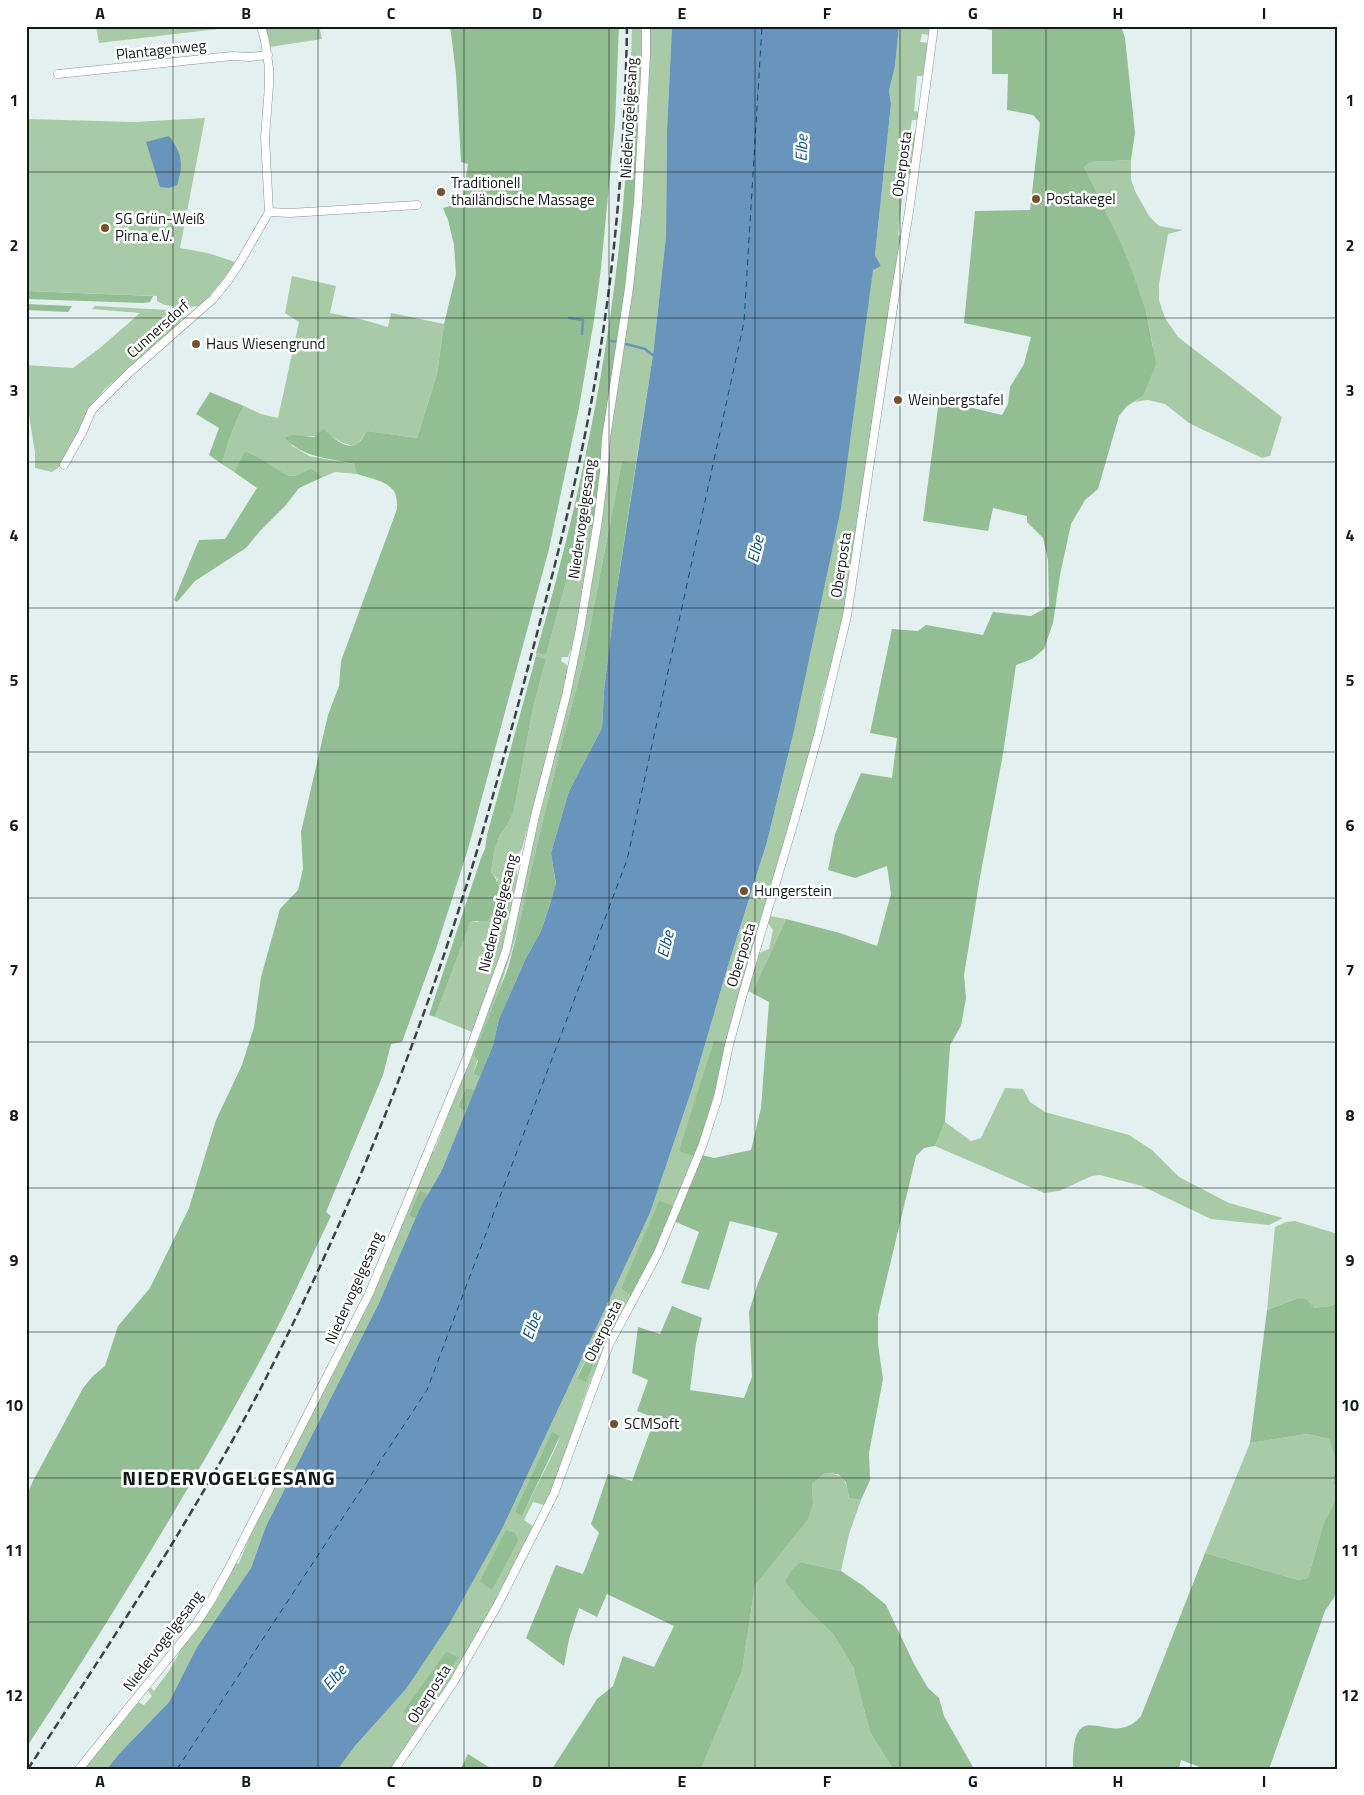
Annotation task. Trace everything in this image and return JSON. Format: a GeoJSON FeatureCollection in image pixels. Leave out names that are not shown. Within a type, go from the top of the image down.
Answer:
{"type":"FeatureCollection","features":[{"type":"Feature","properties":{"kind":"street"},"geometry":{"type":"LineString","coordinates":[[261,26],[268,55],[269,86],[265,138],[269,212],[290,213],[417,205]]}},
{"type":"Feature","properties":{"kind":"street","name":"Niedervogelgesang"},"geometry":{"type":"LineString","coordinates":[[80,1769],[196,1624],[230,1566],[368,1297],[466,1060],[503,960],[566,696],[580,629],[598,520],[606,438],[629,288],[638,204],[646,26]]}},
{"type":"Feature","properties":{"kind":"street","name":"Oberposta"},"geometry":{"type":"LineString","coordinates":[[395,1769],[453,1683],[497,1606],[554,1494],[606,1352],[658,1254],[703,1144],[718,1097],[739,1009],[819,732],[847,616],[909,212],[934,26]]}},
{"type":"Feature","properties":{"kind":"street","name":"Plantagenweg"},"geometry":{"type":"LineString","coordinates":[[58,74],[232,56],[268,55]]}},
{"type":"Feature","properties":{"kind":"street","name":"Cunnersdorf"},"geometry":{"type":"LineString","coordinates":[[64,465],[82,433],[92,410],[130,372],[213,299],[239,264],[269,212]]}},
{"type":"Feature","properties":{"kind":"green space"},"geometry":{"type":"Polygon","coordinates":[[[96,26],[243,26],[99,43],[96,26]]]}},
{"type":"Feature","properties":{"kind":"green space"},"geometry":{"type":"Polygon","coordinates":[[[265,26],[319,26],[322,39],[270,47],[265,26]]]}},
{"type":"Feature","properties":{"kind":"green space"},"geometry":{"type":"Polygon","coordinates":[[[450,26],[619,26],[615,123],[595,314],[579,408],[549,549],[468,849],[436,949],[402,1042],[391,1044],[383,1075],[326,1212],[331,1216],[264,1353],[200,1468],[86,1656],[26,1748],[26,1497],[83,1388],[105,1366],[118,1326],[150,1288],[189,1208],[216,1120],[242,1065],[254,1027],[261,977],[280,909],[298,890],[303,869],[301,832],[328,715],[339,686],[341,661],[397,509],[397,499],[392,489],[378,480],[357,474],[354,464],[300,450],[285,438],[292,435],[314,437],[324,429],[334,439],[348,446],[358,443],[367,431],[417,438],[437,374],[444,324],[456,274],[454,245],[443,208],[453,205],[461,208],[468,164],[461,162],[456,74],[450,26]]]}},
{"type":"Feature","properties":{"kind":"green space"},"geometry":{"type":"Polygon","coordinates":[[[632,26],[642,26],[640,114],[629,113],[632,26]]]}},
{"type":"Feature","properties":{"kind":"green space"},"geometry":{"type":"Polygon","coordinates":[[[649,26],[672,26],[667,130],[666,236],[653,355],[636,463],[622,461],[583,663],[559,754],[518,930],[473,1074],[480,1077],[475,1090],[466,1088],[458,1105],[466,1111],[441,1172],[428,1194],[420,1192],[409,1215],[416,1219],[379,1303],[266,1526],[251,1568],[197,1647],[169,1702],[107,1769],[83,1769],[138,1702],[144,1705],[152,1696],[148,1690],[150,1687],[154,1691],[169,1671],[179,1653],[178,1651],[220,1595],[218,1594],[234,1565],[239,1563],[252,1531],[372,1296],[431,1153],[434,1151],[500,977],[573,682],[602,521],[608,470],[609,437],[631,284],[643,181],[649,78],[649,26]]]}},
{"type":"Feature","properties":{"kind":"green space"},"geometry":{"type":"Polygon","coordinates":[[[899,26],[931,26],[931,35],[922,34],[920,42],[929,43],[925,76],[917,76],[914,111],[920,112],[919,120],[912,120],[910,132],[917,134],[913,174],[905,174],[898,235],[901,237],[837,648],[822,696],[791,825],[727,1044],[714,1040],[680,1151],[695,1157],[675,1206],[659,1202],[621,1288],[632,1297],[592,1378],[562,1463],[544,1505],[533,1502],[524,1520],[534,1527],[494,1606],[452,1681],[391,1769],[338,1769],[355,1746],[406,1689],[503,1527],[650,1213],[692,1089],[767,842],[793,735],[873,269],[881,266],[875,255],[891,104],[889,91],[895,66],[899,26]],[[595,1341],[577,1377],[586,1381],[602,1343],[595,1341]],[[552,1433],[522,1516],[557,1445],[560,1436],[552,1433]]]}},
{"type":"Feature","properties":{"kind":"green space"},"geometry":{"type":"Polygon","coordinates":[[[974,26],[1121,26],[1125,38],[1135,133],[1131,160],[1090,162],[1084,167],[1123,248],[1139,290],[1146,311],[1156,364],[1143,396],[1127,406],[1119,416],[1098,489],[1085,500],[1071,524],[1060,575],[1053,623],[1044,649],[1032,659],[1016,665],[1003,754],[964,975],[966,998],[961,1026],[950,1045],[945,1122],[935,1146],[924,1148],[916,1156],[878,1315],[878,1344],[883,1379],[869,1453],[870,1480],[861,1500],[849,1498],[846,1482],[838,1474],[825,1473],[812,1484],[813,1503],[808,1519],[755,1585],[742,1671],[701,1769],[552,1769],[597,1699],[613,1686],[623,1656],[654,1667],[674,1626],[607,1594],[597,1617],[579,1608],[569,1639],[564,1666],[526,1638],[556,1565],[583,1574],[599,1533],[591,1524],[608,1474],[632,1481],[655,1418],[637,1411],[648,1380],[632,1373],[638,1327],[660,1334],[672,1306],[702,1318],[696,1343],[690,1390],[744,1398],[752,1377],[749,1312],[758,1283],[778,1233],[730,1221],[709,1290],[681,1283],[699,1232],[674,1221],[702,1155],[714,1158],[751,1150],[761,1108],[769,1002],[752,993],[786,919],[840,933],[877,946],[891,894],[887,866],[855,878],[828,870],[835,834],[861,773],[892,778],[897,738],[870,733],[892,629],[918,631],[926,625],[983,635],[993,612],[1031,616],[1049,606],[1048,560],[1043,538],[1027,522],[1027,516],[993,508],[988,531],[923,521],[939,400],[1002,415],[1008,404],[1010,387],[1024,364],[1031,337],[964,323],[975,211],[1030,210],[1040,123],[1033,115],[1007,110],[1008,74],[992,74],[992,30],[974,28],[974,26]]]}},
{"type":"Feature","properties":{"kind":"green space"},"geometry":{"type":"Polygon","coordinates":[[[629,113],[640,114],[635,203],[626,286],[601,449],[601,473],[593,527],[586,528],[569,571],[546,655],[536,653],[571,520],[586,453],[610,318],[619,250],[629,113]]]}},
{"type":"Feature","properties":{"kind":"green space","name":"SG Grün-Weiß Pirna e.V."},"geometry":{"type":"Polygon","coordinates":[[[205,118],[180,248],[208,253],[235,262],[201,306],[178,307],[162,304],[157,301],[157,296],[26,291],[26,119],[134,122],[205,118]]]}},
{"type":"Feature","properties":{"kind":"green space"},"geometry":{"type":"Polygon","coordinates":[[[1131,160],[1131,179],[1135,191],[1149,216],[1159,226],[1183,230],[1168,234],[1159,284],[1159,300],[1165,318],[1178,337],[1282,417],[1270,456],[1262,458],[1189,423],[1165,404],[1148,400],[1134,402],[1143,396],[1153,347],[1146,311],[1139,290],[1084,167],[1090,162],[1131,160]]]}},
{"type":"Feature","properties":{"kind":"green space"},"geometry":{"type":"Polygon","coordinates":[[[292,276],[336,286],[330,313],[388,327],[391,313],[444,324],[437,374],[417,438],[367,431],[358,444],[353,446],[330,436],[303,436],[291,445],[309,456],[354,464],[357,474],[335,472],[323,477],[311,468],[298,475],[289,476],[245,451],[234,472],[222,464],[234,427],[244,406],[261,414],[278,418],[299,322],[285,313],[292,276]]]}},
{"type":"Feature","properties":{"kind":"green space"},"geometry":{"type":"Polygon","coordinates":[[[26,291],[153,296],[150,302],[143,303],[26,299],[26,291]]]}},
{"type":"Feature","properties":{"kind":"green space"},"geometry":{"type":"Polygon","coordinates":[[[26,304],[72,306],[68,312],[26,310],[26,304]]]}},
{"type":"Feature","properties":{"kind":"green space"},"geometry":{"type":"Polygon","coordinates":[[[95,306],[169,310],[180,314],[181,320],[177,327],[105,389],[89,408],[62,465],[52,472],[35,468],[35,453],[26,396],[26,365],[73,368],[100,348],[140,313],[92,309],[95,306]]]}},
{"type":"Feature","properties":{"kind":"green space"},"geometry":{"type":"Polygon","coordinates":[[[210,392],[244,406],[234,427],[222,464],[209,455],[219,428],[196,414],[210,392]]]}},
{"type":"Feature","properties":{"kind":"green space"},"geometry":{"type":"Polygon","coordinates":[[[245,451],[289,476],[298,475],[311,468],[323,477],[299,488],[286,505],[246,548],[195,581],[177,602],[174,600],[199,540],[225,539],[257,488],[234,472],[245,451]]]}},
{"type":"Feature","properties":{"kind":"green space"},"geometry":{"type":"Polygon","coordinates":[[[622,461],[636,463],[614,608],[604,691],[602,728],[569,791],[551,853],[556,885],[541,931],[526,958],[499,1019],[493,1045],[480,1077],[473,1074],[478,1061],[474,1055],[508,968],[518,930],[559,754],[583,663],[622,461]]]}},
{"type":"Feature","properties":{"kind":"green space"},"geometry":{"type":"Polygon","coordinates":[[[593,527],[573,648],[568,657],[562,657],[561,661],[567,665],[568,670],[522,849],[517,856],[517,878],[502,951],[472,1032],[435,1017],[471,921],[478,922],[498,880],[491,872],[494,852],[500,835],[508,824],[514,810],[533,708],[546,659],[536,656],[536,653],[546,655],[569,571],[586,528],[593,527]]]}},
{"type":"Feature","properties":{"kind":"green space"},"geometry":{"type":"Polygon","coordinates":[[[536,656],[546,659],[533,708],[514,810],[508,824],[500,835],[494,852],[491,872],[500,890],[498,903],[487,921],[471,921],[435,1017],[429,1015],[485,849],[487,835],[536,656]]]}},
{"type":"Feature","properties":{"kind":"green space"},"geometry":{"type":"Polygon","coordinates":[[[770,916],[786,919],[752,993],[747,991],[759,953],[769,949],[773,930],[767,922],[770,916]]]}},
{"type":"Feature","properties":{"kind":"green space"},"geometry":{"type":"Polygon","coordinates":[[[714,1040],[727,1044],[715,1093],[695,1157],[679,1151],[714,1040]]]}},
{"type":"Feature","properties":{"kind":"green space"},"geometry":{"type":"Polygon","coordinates":[[[466,1088],[475,1090],[466,1111],[458,1106],[466,1088]]]}},
{"type":"Feature","properties":{"kind":"green space"},"geometry":{"type":"Polygon","coordinates":[[[1005,1088],[1023,1089],[1030,1102],[1045,1112],[1129,1135],[1152,1150],[1179,1177],[1229,1203],[1283,1218],[1269,1225],[1211,1219],[1142,1186],[1100,1175],[1092,1176],[1059,1191],[1044,1193],[935,1146],[945,1122],[971,1141],[981,1138],[1005,1088]]]}},
{"type":"Feature","properties":{"kind":"green space"},"geometry":{"type":"Polygon","coordinates":[[[420,1191],[428,1194],[416,1219],[409,1215],[420,1191]]]}},
{"type":"Feature","properties":{"kind":"green space"},"geometry":{"type":"Polygon","coordinates":[[[659,1201],[675,1206],[656,1252],[632,1297],[621,1288],[659,1201]]]}},
{"type":"Feature","properties":{"kind":"green space"},"geometry":{"type":"Polygon","coordinates":[[[1295,1221],[1338,1234],[1338,1303],[1313,1308],[1306,1300],[1296,1299],[1267,1310],[1275,1227],[1286,1222],[1295,1221]]]}},
{"type":"Feature","properties":{"kind":"green space"},"geometry":{"type":"Polygon","coordinates":[[[1296,1299],[1306,1299],[1314,1308],[1338,1303],[1338,1487],[1333,1484],[1336,1462],[1329,1439],[1307,1434],[1250,1443],[1267,1310],[1296,1299]]]}},
{"type":"Feature","properties":{"kind":"green space"},"geometry":{"type":"Polygon","coordinates":[[[596,1340],[602,1343],[586,1382],[577,1378],[596,1340]]]}},
{"type":"Feature","properties":{"kind":"green space"},"geometry":{"type":"Polygon","coordinates":[[[552,1432],[560,1436],[522,1516],[515,1512],[552,1432]]]}},
{"type":"Feature","properties":{"kind":"green space"},"geometry":{"type":"Polygon","coordinates":[[[1307,1434],[1329,1439],[1336,1462],[1333,1484],[1338,1487],[1338,1495],[1324,1522],[1308,1578],[1298,1580],[1205,1553],[1250,1443],[1307,1434]]]}},
{"type":"Feature","properties":{"kind":"green space"},"geometry":{"type":"Polygon","coordinates":[[[825,1473],[841,1477],[847,1486],[849,1498],[861,1500],[849,1534],[841,1571],[800,1562],[785,1582],[803,1605],[833,1634],[853,1667],[870,1732],[893,1769],[701,1769],[742,1671],[755,1585],[813,1503],[812,1484],[825,1473]]]}},
{"type":"Feature","properties":{"kind":"green space"},"geometry":{"type":"Polygon","coordinates":[[[1338,1495],[1338,1591],[1325,1611],[1269,1769],[1205,1769],[1181,1760],[1179,1769],[1073,1769],[1074,1745],[1079,1731],[1086,1726],[1117,1728],[1129,1726],[1141,1716],[1205,1553],[1298,1580],[1308,1578],[1324,1522],[1338,1495]]]}},
{"type":"Feature","properties":{"kind":"green space"},"geometry":{"type":"Polygon","coordinates":[[[506,1530],[515,1533],[518,1541],[492,1590],[480,1581],[506,1530]]]}},
{"type":"Feature","properties":{"kind":"green space"},"geometry":{"type":"Polygon","coordinates":[[[800,1562],[841,1571],[886,1605],[914,1664],[928,1688],[939,1698],[944,1716],[974,1769],[893,1769],[870,1732],[853,1667],[833,1634],[803,1605],[785,1582],[791,1571],[800,1562]]]}},
{"type":"Feature","properties":{"kind":"green space"},"geometry":{"type":"Polygon","coordinates":[[[446,1652],[458,1657],[418,1721],[403,1712],[446,1652]]]}},
{"type":"Feature","properties":{"kind":"green space"},"geometry":{"type":"Polygon","coordinates":[[[468,1754],[492,1769],[461,1769],[468,1754]]]}},
{"type":"Feature","properties":{"kind":"water","name":"Elbe"},"geometry":{"type":"Polygon","coordinates":[[[672,26],[899,26],[895,66],[889,91],[891,104],[875,255],[881,266],[873,270],[841,508],[793,735],[767,842],[692,1089],[650,1213],[503,1527],[448,1626],[406,1689],[355,1746],[338,1769],[107,1769],[169,1702],[197,1647],[251,1568],[266,1526],[379,1303],[421,1206],[441,1172],[493,1045],[499,1019],[526,958],[541,931],[550,904],[556,884],[551,853],[569,791],[602,728],[604,691],[614,608],[653,355],[666,236],[667,130],[672,26]]]}},
{"type":"Feature","properties":{"kind":"water"},"geometry":{"type":"Polygon","coordinates":[[[169,136],[177,148],[181,171],[177,185],[169,188],[160,187],[146,142],[169,136]]]}},
{"type":"Feature","properties":{"kind":"waterway"},"geometry":{"type":"LineString","coordinates":[[569,318],[583,320],[582,334]]}},
{"type":"Feature","properties":{"kind":"waterway"},"geometry":{"type":"LineString","coordinates":[[611,341],[618,342]]}},
{"type":"Feature","properties":{"kind":"waterway"},"geometry":{"type":"LineString","coordinates":[[626,344],[645,349],[654,356]]}},
{"type":"Feature","properties":{"kind":"ferry route"},"geometry":{"type":"LineString","coordinates":[[177,1769],[427,1390],[627,860],[744,322],[762,26]]}},
{"type":"Feature","properties":{"kind":"railway"},"geometry":{"type":"LineString","coordinates":[[28,1769],[183,1526],[267,1376],[351,1198],[400,1076],[445,952],[479,845],[547,597],[590,409],[606,314],[617,218],[624,122],[627,26]]}},
{"type":"Feature","properties":{"kind":"place","name":"Traditionell thailändische Massage"},"geometry":{"type":"Point","coordinates":[441,192]}},
{"type":"Feature","properties":{"kind":"place","name":"Postakegel"},"geometry":{"type":"Point","coordinates":[1036,199]}},
{"type":"Feature","properties":{"kind":"place","name":"SG Grün-Weiß Pirna e.V."},"geometry":{"type":"Point","coordinates":[105,228]}},
{"type":"Feature","properties":{"kind":"place","name":"Haus Wiesengrund"},"geometry":{"type":"Point","coordinates":[196,344]}},
{"type":"Feature","properties":{"kind":"place","name":"Weinbergstafel"},"geometry":{"type":"Point","coordinates":[898,400]}},
{"type":"Feature","properties":{"kind":"place","name":"Hungerstein"},"geometry":{"type":"Point","coordinates":[744,891]}},
{"type":"Feature","properties":{"kind":"place","name":"SCMSoft"},"geometry":{"type":"Point","coordinates":[614,1424]}},
{"type":"Feature","properties":{"kind":"district","name":"NIEDERVOGELGESANG"},"geometry":{"type":"Point","coordinates":[229,1478]}}]}
